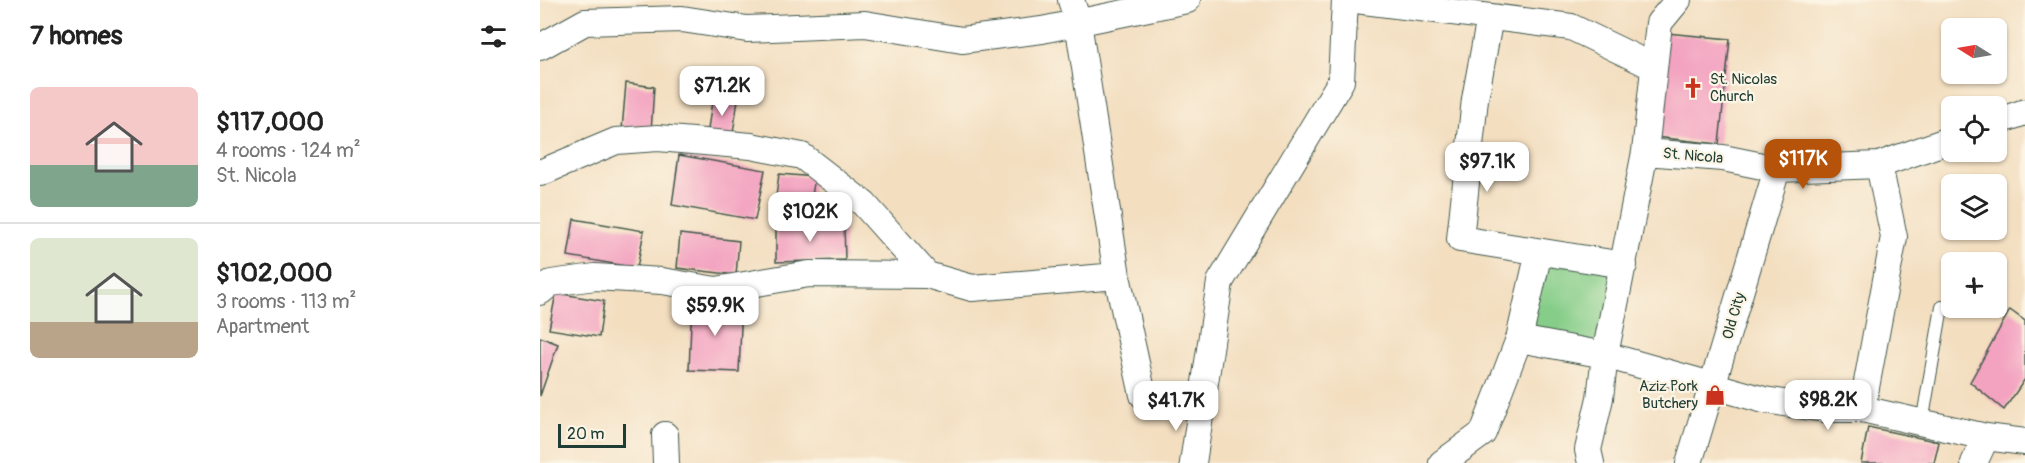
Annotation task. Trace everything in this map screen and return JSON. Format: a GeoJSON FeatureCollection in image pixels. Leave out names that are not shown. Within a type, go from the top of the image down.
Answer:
{"type":"FeatureCollection","features":[{"type":"Feature","properties":{"kind":"street"},"geometry":{"type":"LineString","coordinates":[[540,47],[585,22],[682,19],[747,29],[866,24],[962,40],[1042,30],[1074,11],[1187,0]]}},
{"type":"Feature","properties":{"kind":"street"},"geometry":{"type":"LineString","coordinates":[[1193,463],[1220,282],[1341,81],[1345,0]]}},
{"type":"Feature","properties":{"kind":"street"},"geometry":{"type":"LineString","coordinates":[[1356,0],[1571,27],[1654,67]]}},
{"type":"Feature","properties":{"kind":"street"},"geometry":{"type":"LineString","coordinates":[[1592,463],[1588,450],[1600,398],[1605,355],[1645,153],[1659,22],[1678,0]]}},
{"type":"Feature","properties":{"kind":"street"},"geometry":{"type":"LineString","coordinates":[[1074,11],[1117,276],[1143,395],[1201,408]]}},
{"type":"Feature","properties":{"kind":"street"},"geometry":{"type":"LineString","coordinates":[[1490,17],[1475,99],[1460,239],[1624,266]]}},
{"type":"Feature","properties":{"kind":"street"},"geometry":{"type":"LineString","coordinates":[[2007,118],[2025,112]]}},
{"type":"Feature","properties":{"kind":"street"},"geometry":{"type":"LineString","coordinates":[[540,173],[616,141],[658,138],[751,146],[802,156],[864,204],[927,275]]}},
{"type":"Feature","properties":{"kind":"street","name":"St. Nicola"},"geometry":{"type":"LineString","coordinates":[[1645,153],[1723,158],[1777,169],[1880,165],[1941,143]]}},
{"type":"Feature","properties":{"kind":"street"},"geometry":{"type":"LineString","coordinates":[[1862,409],[1894,237],[1880,165]]}},
{"type":"Feature","properties":{"kind":"street","name":"Old City"},"geometry":{"type":"LineString","coordinates":[[1689,463],[1777,169]]}},
{"type":"Feature","properties":{"kind":"street"},"geometry":{"type":"LineString","coordinates":[[1442,463],[1483,434],[1519,339],[1539,252]]}},
{"type":"Feature","properties":{"kind":"street"},"geometry":{"type":"LineString","coordinates":[[540,292],[551,283],[595,278],[662,281],[716,290],[809,274],[927,275],[972,288],[1036,285],[1117,276]]}},
{"type":"Feature","properties":{"kind":"street"},"geometry":{"type":"LineString","coordinates":[[1519,339],[1605,355],[1764,400],[1824,409],[1862,409],[1986,437],[2025,442]]}},
{"type":"Feature","properties":{"kind":"street"},"geometry":{"type":"LineString","coordinates":[[665,435],[666,463]]}},
{"type":"Feature","properties":{"kind":"street"},"geometry":{"type":"LineString","coordinates":[[1974,463],[1986,437]]}},
{"type":"Feature","properties":{"kind":"lane"},"geometry":{"type":"LineString","coordinates":[[1922,423],[1941,313]]}},
{"type":"Feature","properties":{"kind":"green space"},"geometry":{"type":"Polygon","coordinates":[[[1539,252],[1624,265],[1605,355],[1519,339],[1539,252]]]}},
{"type":"Feature","properties":{"kind":"building","name":"St. Nicolas Church"},"geometry":{"type":"Polygon","coordinates":[[[1666,33],[1730,39],[1719,144],[1655,137],[1666,33]]]}},
{"type":"Feature","properties":{"kind":"building"},"geometry":{"type":"Polygon","coordinates":[[[626,83],[654,87],[651,132],[622,130],[626,83]]]}},
{"type":"Feature","properties":{"kind":"building"},"geometry":{"type":"Polygon","coordinates":[[[713,95],[738,100],[732,139],[707,136],[713,95]]]}},
{"type":"Feature","properties":{"kind":"building"},"geometry":{"type":"Polygon","coordinates":[[[679,155],[765,170],[755,220],[672,205],[679,155]]]}},
{"type":"Feature","properties":{"kind":"building"},"geometry":{"type":"Polygon","coordinates":[[[779,174],[815,177],[810,208],[775,204],[779,174]]]}},
{"type":"Feature","properties":{"kind":"building"},"geometry":{"type":"Polygon","coordinates":[[[574,219],[644,231],[637,268],[568,256],[574,219]]]}},
{"type":"Feature","properties":{"kind":"building"},"geometry":{"type":"Polygon","coordinates":[[[844,223],[845,260],[776,262],[776,225],[844,223]]]}},
{"type":"Feature","properties":{"kind":"building"},"geometry":{"type":"Polygon","coordinates":[[[680,234],[739,241],[736,275],[677,268],[680,234]]]}},
{"type":"Feature","properties":{"kind":"building"},"geometry":{"type":"Polygon","coordinates":[[[556,293],[604,301],[599,337],[549,329],[556,293]]]}},
{"type":"Feature","properties":{"kind":"building"},"geometry":{"type":"Polygon","coordinates":[[[692,301],[742,304],[739,372],[689,370],[692,301]]]}},
{"type":"Feature","properties":{"kind":"building"},"geometry":{"type":"Polygon","coordinates":[[[2010,310],[2025,321],[2025,379],[2004,410],[1970,382],[2010,310]]]}},
{"type":"Feature","properties":{"kind":"building"},"geometry":{"type":"Polygon","coordinates":[[[540,337],[558,344],[540,396],[540,337]]]}},
{"type":"Feature","properties":{"kind":"building"},"geometry":{"type":"Polygon","coordinates":[[[1868,427],[1939,442],[1934,463],[1861,463],[1868,427]]]}},
{"type":"Feature","properties":{"kind":"place","name":"St. Nicolas Church"},"geometry":{"type":"Point","coordinates":[1693,88]}},
{"type":"Feature","properties":{"kind":"place","name":"Aziz Pork Butchery"},"geometry":{"type":"Point","coordinates":[1715,395]}}]}
